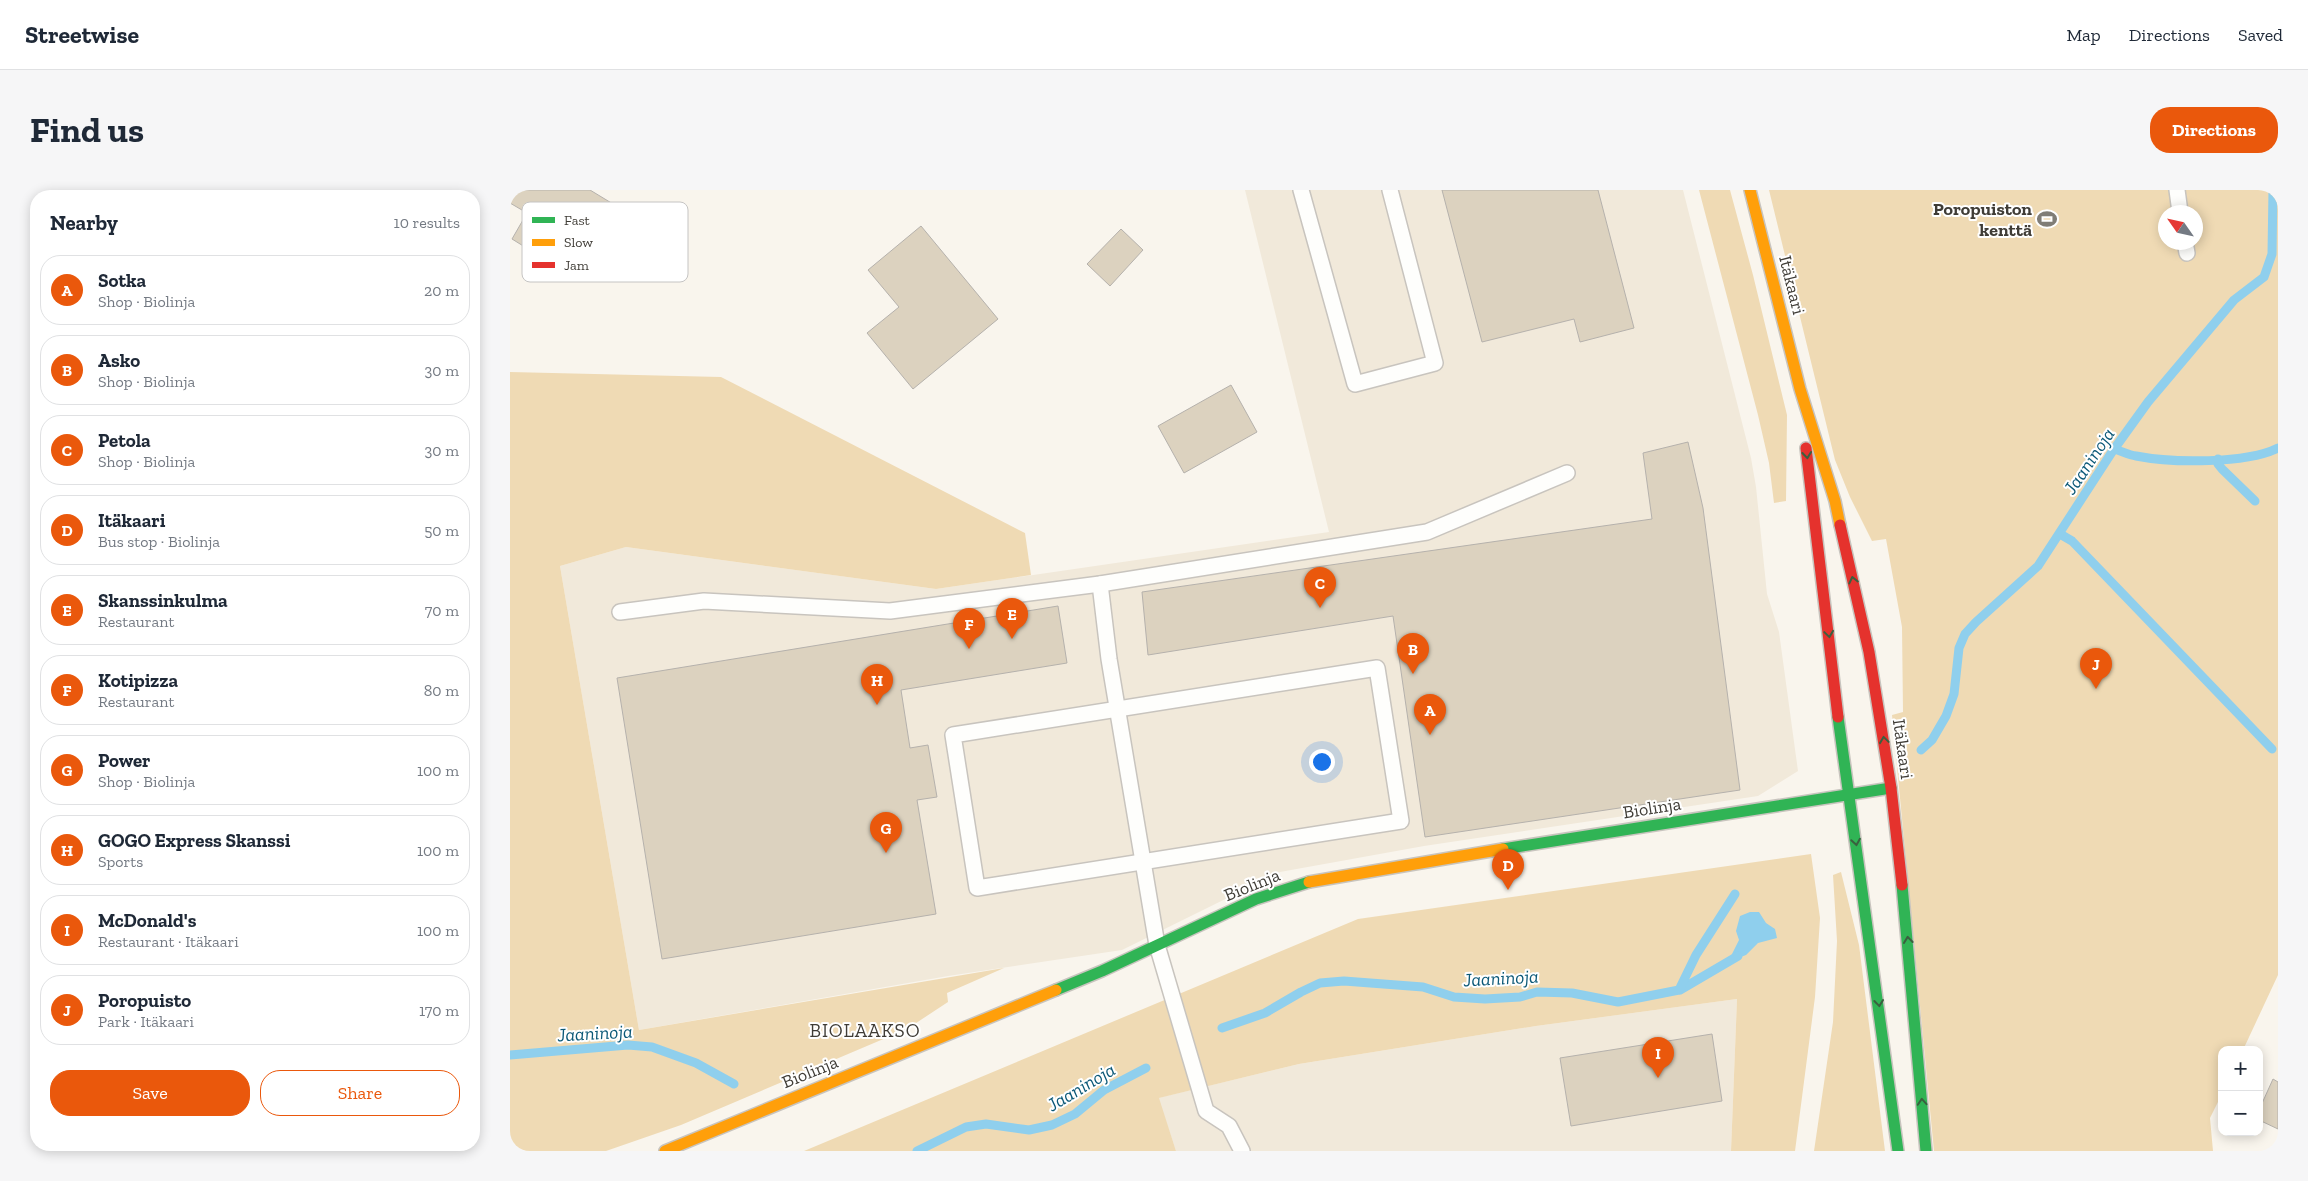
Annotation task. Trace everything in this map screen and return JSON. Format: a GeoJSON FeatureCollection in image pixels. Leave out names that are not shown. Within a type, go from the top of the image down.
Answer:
{"type":"FeatureCollection","features":[{"type":"Feature","properties":{"kind":"street","name":"Itäkaari"},"geometry":{"type":"LineString","coordinates":[[1750,190],[1800,389],[1835,501],[1879,706],[1915,1006],[1926,1151]]}},
{"type":"Feature","properties":{"kind":"street","name":"Itäkaari"},"geometry":{"type":"LineString","coordinates":[[1800,389],[1812,508],[1848,794],[1870,932],[1898,1151]]}},
{"type":"Feature","properties":{"kind":"street","name":"Biolinja"},"geometry":{"type":"LineString","coordinates":[[665,1151],[1102,971],[1256,899],[1306,883],[1409,864],[1890,788]]}},
{"type":"Feature","properties":{"kind":"lane"},"geometry":{"type":"LineString","coordinates":[[1301,190],[1355,384],[1435,363],[1390,190]]}},
{"type":"Feature","properties":{"kind":"lane"},"geometry":{"type":"LineString","coordinates":[[2177,190],[2179,205]]}},
{"type":"Feature","properties":{"kind":"lane"},"geometry":{"type":"LineString","coordinates":[[620,612],[704,601],[890,611],[1100,584],[1427,532],[1567,473]]}},
{"type":"Feature","properties":{"kind":"lane"},"geometry":{"type":"LineString","coordinates":[[1100,584],[1117,709],[1157,945],[1206,1111],[1229,1126],[1242,1151]]}},
{"type":"Feature","properties":{"kind":"lane"},"geometry":{"type":"LineString","coordinates":[[1377,668],[1401,821],[977,888],[953,735],[1117,709],[1377,668]]}},
{"type":"Feature","properties":{"kind":"shaded area"},"geometry":{"type":"Polygon","coordinates":[[[1245,190],[1683,190],[1751,458],[1756,487],[1767,594],[1779,632],[1798,771],[1758,796],[1424,846],[1280,872],[1122,950],[948,976],[639,1030],[560,566],[626,547],[936,589],[1329,532],[1245,190]]]}},
{"type":"Feature","properties":{"kind":"shaded area"},"geometry":{"type":"Polygon","coordinates":[[[1699,190],[1730,190],[1787,415],[1786,501],[1774,503],[1769,463],[1758,415],[1699,190]]]}},
{"type":"Feature","properties":{"kind":"shaded area"},"geometry":{"type":"Polygon","coordinates":[[[1769,190],[2278,190],[2278,975],[2245,1046],[2218,1046],[2218,1102],[2210,1118],[2213,1151],[1934,1151],[1892,715],[1903,712],[1902,627],[1886,539],[1872,541],[1850,497],[1835,460],[1769,190]]]}},
{"type":"Feature","properties":{"kind":"shaded area"},"geometry":{"type":"Polygon","coordinates":[[[510,372],[721,377],[1025,533],[1031,575],[936,589],[626,547],[560,566],[639,1030],[1004,968],[947,993],[948,1002],[907,1029],[681,1125],[606,1151],[510,1151],[510,372]]]}},
{"type":"Feature","properties":{"kind":"shaded area"},"geometry":{"type":"Polygon","coordinates":[[[1811,854],[1820,918],[1815,997],[1795,1151],[1731,1151],[1737,999],[1536,1026],[1299,1064],[1159,1098],[1176,1151],[804,1151],[1358,919],[1811,854]]]}},
{"type":"Feature","properties":{"kind":"shaded area"},"geometry":{"type":"Polygon","coordinates":[[[1841,872],[1859,945],[1885,1151],[1814,1151],[1833,1022],[1837,941],[1833,875],[1841,872]]]}},
{"type":"Feature","properties":{"kind":"shaded area"},"geometry":{"type":"Polygon","coordinates":[[[1737,999],[1731,1151],[1176,1151],[1158,1098],[1299,1064],[1536,1026],[1737,999]]]}},
{"type":"Feature","properties":{"kind":"water"},"geometry":{"type":"Polygon","coordinates":[[[1750,912],[1759,912],[1766,923],[1775,929],[1777,938],[1758,943],[1746,955],[1728,962],[1739,940],[1736,931],[1740,916],[1750,912]]]}},
{"type":"Feature","properties":{"kind":"building"},"geometry":{"type":"Polygon","coordinates":[[[510,190],[590,190],[610,202],[522,202],[522,210],[510,203],[510,190]]]}},
{"type":"Feature","properties":{"kind":"building"},"geometry":{"type":"Polygon","coordinates":[[[1442,190],[1598,190],[1634,328],[1580,342],[1574,319],[1482,342],[1442,190]]]}},
{"type":"Feature","properties":{"kind":"building"},"geometry":{"type":"Polygon","coordinates":[[[522,222],[522,245],[512,239],[522,222]]]}},
{"type":"Feature","properties":{"kind":"building"},"geometry":{"type":"Polygon","coordinates":[[[921,226],[998,319],[913,389],[867,333],[899,307],[868,270],[921,226]]]}},
{"type":"Feature","properties":{"kind":"building"},"geometry":{"type":"Polygon","coordinates":[[[1121,229],[1143,250],[1110,286],[1087,264],[1121,229]]]}},
{"type":"Feature","properties":{"kind":"building"},"geometry":{"type":"Polygon","coordinates":[[[1231,385],[1257,432],[1184,473],[1158,426],[1231,385]]]}},
{"type":"Feature","properties":{"kind":"building"},"geometry":{"type":"Polygon","coordinates":[[[1688,442],[1703,508],[1740,790],[1425,837],[1393,616],[1148,655],[1142,592],[1652,519],[1643,453],[1688,442]]]}},
{"type":"Feature","properties":{"kind":"building"},"geometry":{"type":"Polygon","coordinates":[[[1058,606],[1067,663],[901,690],[910,748],[928,745],[937,797],[917,800],[936,914],[662,959],[617,678],[1058,606]]]}},
{"type":"Feature","properties":{"kind":"building"},"geometry":{"type":"Polygon","coordinates":[[[1712,1034],[1722,1101],[1571,1126],[1560,1058],[1712,1034]]]}},
{"type":"Feature","properties":{"kind":"building"},"geometry":{"type":"Polygon","coordinates":[[[2273,1079],[2278,1082],[2278,1129],[2263,1122],[2263,1101],[2273,1079]]]}},
{"type":"Feature","properties":{"kind":"waterway","name":"Jaaninoja"},"geometry":{"type":"LineString","coordinates":[[1921,750],[1932,740],[1946,716],[1954,694],[1959,648],[1965,634],[2038,566],[2112,452],[2148,402],[2234,300],[2264,277],[2272,254],[2273,190]]}},
{"type":"Feature","properties":{"kind":"waterway"},"geometry":{"type":"LineString","coordinates":[[2114,449],[2131,455],[2151,458],[2208,461],[2247,457],[2278,448]]}},
{"type":"Feature","properties":{"kind":"waterway"},"geometry":{"type":"LineString","coordinates":[[2218,459],[2218,464],[2222,469],[2255,501]]}},
{"type":"Feature","properties":{"kind":"waterway"},"geometry":{"type":"LineString","coordinates":[[2060,534],[2072,541],[2272,749]]}},
{"type":"Feature","properties":{"kind":"waterway","name":"Jaaninoja"},"geometry":{"type":"LineString","coordinates":[[1222,1028],[1265,1013],[1320,983],[1344,981],[1423,987],[1454,997],[1485,999],[1520,997],[1537,992],[1572,993],[1618,1002],[1679,990],[1696,955],[1735,894]]}},
{"type":"Feature","properties":{"kind":"waterway"},"geometry":{"type":"LineString","coordinates":[[1680,990],[1738,956]]}},
{"type":"Feature","properties":{"kind":"waterway","name":"Jaaninoja"},"geometry":{"type":"LineString","coordinates":[[510,1055],[628,1045],[652,1047],[696,1063],[734,1084]]}},
{"type":"Feature","properties":{"kind":"waterway","name":"Jaaninoja"},"geometry":{"type":"LineString","coordinates":[[917,1151],[966,1127],[986,1124],[1029,1130],[1052,1125],[1075,1114],[1104,1090],[1146,1068]]}},
{"type":"Feature","properties":{"kind":"traffic: fast"},"geometry":{"type":"LineString","coordinates":[[1838,717],[1898,1151]]}},
{"type":"Feature","properties":{"kind":"traffic: fast"},"geometry":{"type":"LineString","coordinates":[[1503,849],[1891,788]]}},
{"type":"Feature","properties":{"kind":"traffic: fast"},"geometry":{"type":"LineString","coordinates":[[1056,990],[1102,971],[1256,899],[1309,882]]}},
{"type":"Feature","properties":{"kind":"traffic: fast"},"geometry":{"type":"LineString","coordinates":[[1902,885],[1926,1151]]}},
{"type":"Feature","properties":{"kind":"traffic: slow"},"geometry":{"type":"LineString","coordinates":[[1750,190],[1800,389],[1835,501],[1840,525]]}},
{"type":"Feature","properties":{"kind":"traffic: slow"},"geometry":{"type":"LineString","coordinates":[[1309,882],[1503,849]]}},
{"type":"Feature","properties":{"kind":"traffic: slow"},"geometry":{"type":"LineString","coordinates":[[665,1151],[1056,990]]}},
{"type":"Feature","properties":{"kind":"traffic: jam"},"geometry":{"type":"LineString","coordinates":[[1806,448],[1838,717]]}},
{"type":"Feature","properties":{"kind":"traffic: jam"},"geometry":{"type":"LineString","coordinates":[[1840,525],[1869,652],[1891,788],[1902,885]]}},
{"type":"Feature","properties":{"kind":"place","name":"Poropuiston kenttä"},"geometry":{"type":"Point","coordinates":[2047,219]}},
{"type":"Feature","properties":{"kind":"place","name":"Petola"},"geometry":{"type":"Point","coordinates":[1320,608]}},
{"type":"Feature","properties":{"kind":"place","name":"Skanssinkulma"},"geometry":{"type":"Point","coordinates":[1012,639]}},
{"type":"Feature","properties":{"kind":"place","name":"Kotipizza"},"geometry":{"type":"Point","coordinates":[969,649]}},
{"type":"Feature","properties":{"kind":"place","name":"Asko"},"geometry":{"type":"Point","coordinates":[1413,674]}},
{"type":"Feature","properties":{"kind":"place","name":"Poropuisto"},"geometry":{"type":"Point","coordinates":[2096,689]}},
{"type":"Feature","properties":{"kind":"place","name":"GOGO Express Skanssi"},"geometry":{"type":"Point","coordinates":[877,705]}},
{"type":"Feature","properties":{"kind":"place","name":"Sotka"},"geometry":{"type":"Point","coordinates":[1430,735]}},
{"type":"Feature","properties":{"kind":"place","name":"Power"},"geometry":{"type":"Point","coordinates":[886,853]}},
{"type":"Feature","properties":{"kind":"place","name":"Itäkaari"},"geometry":{"type":"Point","coordinates":[1508,890]}},
{"type":"Feature","properties":{"kind":"place","name":"McDonald's"},"geometry":{"type":"Point","coordinates":[1658,1078]}},
{"type":"Feature","properties":{"kind":"district","name":"BIOLAAKSO"},"geometry":{"type":"Point","coordinates":[865,1030]}}]}
